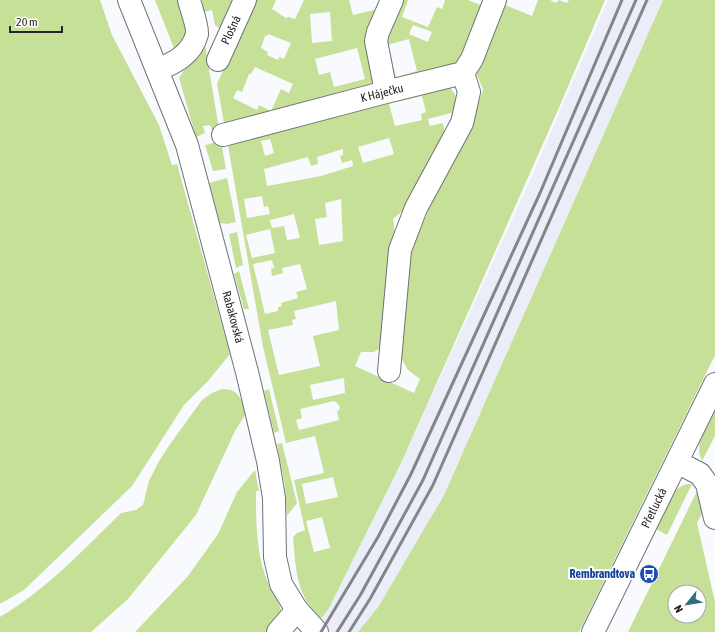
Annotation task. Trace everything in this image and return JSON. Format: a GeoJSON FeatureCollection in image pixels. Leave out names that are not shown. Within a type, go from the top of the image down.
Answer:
{"type":"FeatureCollection","features":[{"type":"Feature","properties":{"kind":"street","name":"Rabakovská"},"geometry":{"type":"LineString","coordinates":[[129,0],[187,145],[247,372],[268,461],[274,498],[275,557],[280,584],[297,610],[317,632]]}},
{"type":"Feature","properties":{"kind":"street"},"geometry":{"type":"LineString","coordinates":[[157,70],[178,61],[189,50],[197,33],[189,0]]}},
{"type":"Feature","properties":{"kind":"street","name":"Plošná"},"geometry":{"type":"LineString","coordinates":[[218,60],[245,0]]}},
{"type":"Feature","properties":{"kind":"street"},"geometry":{"type":"LineString","coordinates":[[386,92],[376,41],[392,0]]}},
{"type":"Feature","properties":{"kind":"street"},"geometry":{"type":"LineString","coordinates":[[389,371],[400,250],[416,208],[462,123],[468,92],[463,73],[472,59],[495,0]]}},
{"type":"Feature","properties":{"kind":"street","name":"K Háječku"},"geometry":{"type":"LineString","coordinates":[[223,135],[463,73]]}},
{"type":"Feature","properties":{"kind":"street","name":"Přetlucká"},"geometry":{"type":"LineString","coordinates":[[593,632],[715,384]]}},
{"type":"Feature","properties":{"kind":"street"},"geometry":{"type":"LineString","coordinates":[[677,462],[700,474],[707,484],[715,518]]}},
{"type":"Feature","properties":{"kind":"street"},"geometry":{"type":"LineString","coordinates":[[278,632],[297,610]]}},
{"type":"Feature","properties":{"kind":"shaded area"},"geometry":{"type":"Polygon","coordinates":[[[608,0],[663,0],[445,492],[412,553],[366,632],[304,632],[399,468],[527,187],[608,0]]]}},
{"type":"Feature","properties":{"kind":"green space"},"geometry":{"type":"Polygon","coordinates":[[[0,0],[100,0],[112,35],[159,125],[172,165],[177,164],[230,354],[208,381],[184,405],[132,486],[24,590],[0,604],[0,0]]]}},
{"type":"Feature","properties":{"kind":"green space"},"geometry":{"type":"Polygon","coordinates":[[[155,0],[183,0],[187,27],[184,39],[175,51],[155,0]]]}},
{"type":"Feature","properties":{"kind":"green space"},"geometry":{"type":"Polygon","coordinates":[[[202,0],[238,0],[223,32],[215,25],[212,10],[204,12],[202,0]]]}},
{"type":"Feature","properties":{"kind":"green space"},"geometry":{"type":"Polygon","coordinates":[[[256,0],[276,0],[272,9],[286,18],[289,17],[295,19],[304,0],[349,0],[353,15],[382,8],[377,83],[225,128],[217,84],[256,0]],[[330,12],[310,14],[312,43],[332,41],[330,12]],[[268,34],[265,36],[261,48],[268,52],[267,55],[278,60],[279,57],[284,59],[291,43],[268,34]],[[357,48],[315,59],[319,75],[330,72],[334,87],[365,79],[357,48]],[[255,67],[251,74],[249,74],[242,92],[237,90],[233,98],[257,110],[259,105],[271,111],[281,89],[289,93],[293,84],[255,67]]]}},
{"type":"Feature","properties":{"kind":"green space"},"geometry":{"type":"Polygon","coordinates":[[[400,0],[408,0],[402,17],[428,27],[437,7],[442,9],[445,0],[468,0],[483,6],[465,59],[452,68],[398,81],[390,76],[382,46],[400,0]],[[413,25],[409,34],[428,42],[432,32],[413,25]],[[409,39],[387,45],[396,77],[417,71],[409,39]]]}},
{"type":"Feature","properties":{"kind":"green space"},"geometry":{"type":"Polygon","coordinates":[[[503,0],[507,0],[505,5],[532,16],[538,0],[550,0],[556,3],[559,0],[567,3],[569,0],[605,0],[558,110],[402,461],[329,608],[320,620],[312,610],[302,591],[295,561],[293,537],[297,533],[305,530],[294,480],[324,473],[315,436],[286,443],[263,347],[227,140],[449,87],[452,90],[456,98],[455,112],[428,119],[430,126],[443,123],[446,143],[411,204],[393,219],[395,233],[394,265],[382,347],[374,352],[361,352],[355,366],[414,393],[420,379],[408,370],[400,356],[407,261],[437,190],[472,125],[483,89],[475,70],[503,0]],[[422,96],[389,104],[395,126],[422,120],[421,114],[426,112],[422,96]],[[389,138],[358,147],[363,163],[394,154],[389,138]],[[270,139],[261,141],[265,156],[274,153],[270,139]],[[343,149],[317,157],[318,164],[311,166],[308,157],[264,169],[267,186],[321,176],[353,166],[352,160],[342,163],[340,156],[343,155],[343,149]],[[262,196],[244,199],[247,218],[270,214],[268,206],[264,207],[262,196]],[[341,199],[325,203],[327,217],[315,219],[319,245],[343,241],[341,199]],[[294,214],[270,220],[272,228],[284,226],[287,240],[300,238],[294,214]],[[270,229],[246,235],[252,258],[275,253],[270,229]],[[272,260],[253,264],[265,314],[278,311],[278,307],[282,306],[281,303],[298,298],[296,292],[307,289],[300,264],[282,268],[283,273],[272,276],[271,269],[274,268],[272,260]],[[336,301],[294,311],[296,319],[292,320],[293,325],[268,330],[279,375],[320,366],[313,336],[339,330],[336,301]],[[344,378],[310,385],[313,400],[345,393],[344,378]],[[334,401],[300,409],[302,418],[296,420],[299,430],[339,420],[337,412],[340,408],[334,401]],[[333,477],[302,484],[306,504],[338,497],[333,477]],[[322,517],[306,521],[314,552],[330,548],[322,517]]]}},
{"type":"Feature","properties":{"kind":"green space"},"geometry":{"type":"Polygon","coordinates":[[[663,0],[715,0],[715,355],[579,632],[358,632],[379,606],[444,495],[663,0]]]}},
{"type":"Feature","properties":{"kind":"green space"},"geometry":{"type":"Polygon","coordinates":[[[202,43],[205,45],[219,129],[212,130],[210,125],[203,126],[205,133],[196,137],[179,78],[202,43]]]}},
{"type":"Feature","properties":{"kind":"green space"},"geometry":{"type":"Polygon","coordinates":[[[221,141],[226,169],[213,171],[205,145],[221,141]]]}},
{"type":"Feature","properties":{"kind":"green space"},"geometry":{"type":"Polygon","coordinates":[[[227,178],[236,222],[227,224],[220,223],[209,183],[227,178]]]}},
{"type":"Feature","properties":{"kind":"green space"},"geometry":{"type":"Polygon","coordinates":[[[237,232],[243,265],[236,268],[229,234],[237,232]]]}},
{"type":"Feature","properties":{"kind":"green space"},"geometry":{"type":"Polygon","coordinates":[[[239,271],[249,309],[244,309],[234,274],[239,271]]]}},
{"type":"Feature","properties":{"kind":"green space"},"geometry":{"type":"Polygon","coordinates":[[[222,389],[228,389],[239,396],[245,415],[235,431],[196,515],[128,599],[91,632],[0,632],[0,617],[33,595],[78,555],[121,513],[136,510],[143,505],[149,481],[159,461],[173,440],[202,400],[212,393],[222,389]]]}},
{"type":"Feature","properties":{"kind":"green space"},"geometry":{"type":"Polygon","coordinates":[[[269,389],[279,431],[274,433],[264,391],[269,389]]]}},
{"type":"Feature","properties":{"kind":"green space"},"geometry":{"type":"Polygon","coordinates":[[[715,407],[715,436],[702,461],[699,447],[700,440],[715,407]]]}},
{"type":"Feature","properties":{"kind":"green space"},"geometry":{"type":"Polygon","coordinates":[[[282,443],[297,503],[287,516],[285,486],[277,444],[282,443]]]}},
{"type":"Feature","properties":{"kind":"green space"},"geometry":{"type":"Polygon","coordinates":[[[255,470],[259,491],[256,491],[256,513],[260,555],[267,580],[282,612],[271,632],[135,632],[188,576],[218,534],[237,492],[255,470]]]}},
{"type":"Feature","properties":{"kind":"green space"},"geometry":{"type":"Polygon","coordinates":[[[692,484],[667,535],[656,529],[665,507],[673,493],[678,488],[692,484]]]}},
{"type":"Feature","properties":{"kind":"green space"},"geometry":{"type":"Polygon","coordinates":[[[699,487],[705,508],[697,523],[715,602],[715,632],[628,632],[699,487]]]}},
{"type":"Feature","properties":{"kind":"railway"},"geometry":{"type":"LineString","coordinates":[[321,632],[378,537],[411,474],[540,193],[622,0]]}},
{"type":"Feature","properties":{"kind":"railway"},"geometry":{"type":"LineString","coordinates":[[337,632],[361,594],[423,480],[636,0]]}},
{"type":"Feature","properties":{"kind":"railway"},"geometry":{"type":"LineString","coordinates":[[349,632],[370,599],[433,485],[647,0]]}},
{"type":"Feature","properties":{"kind":"place","name":"Rembrandtova"},"geometry":{"type":"Point","coordinates":[649,574]}}]}
